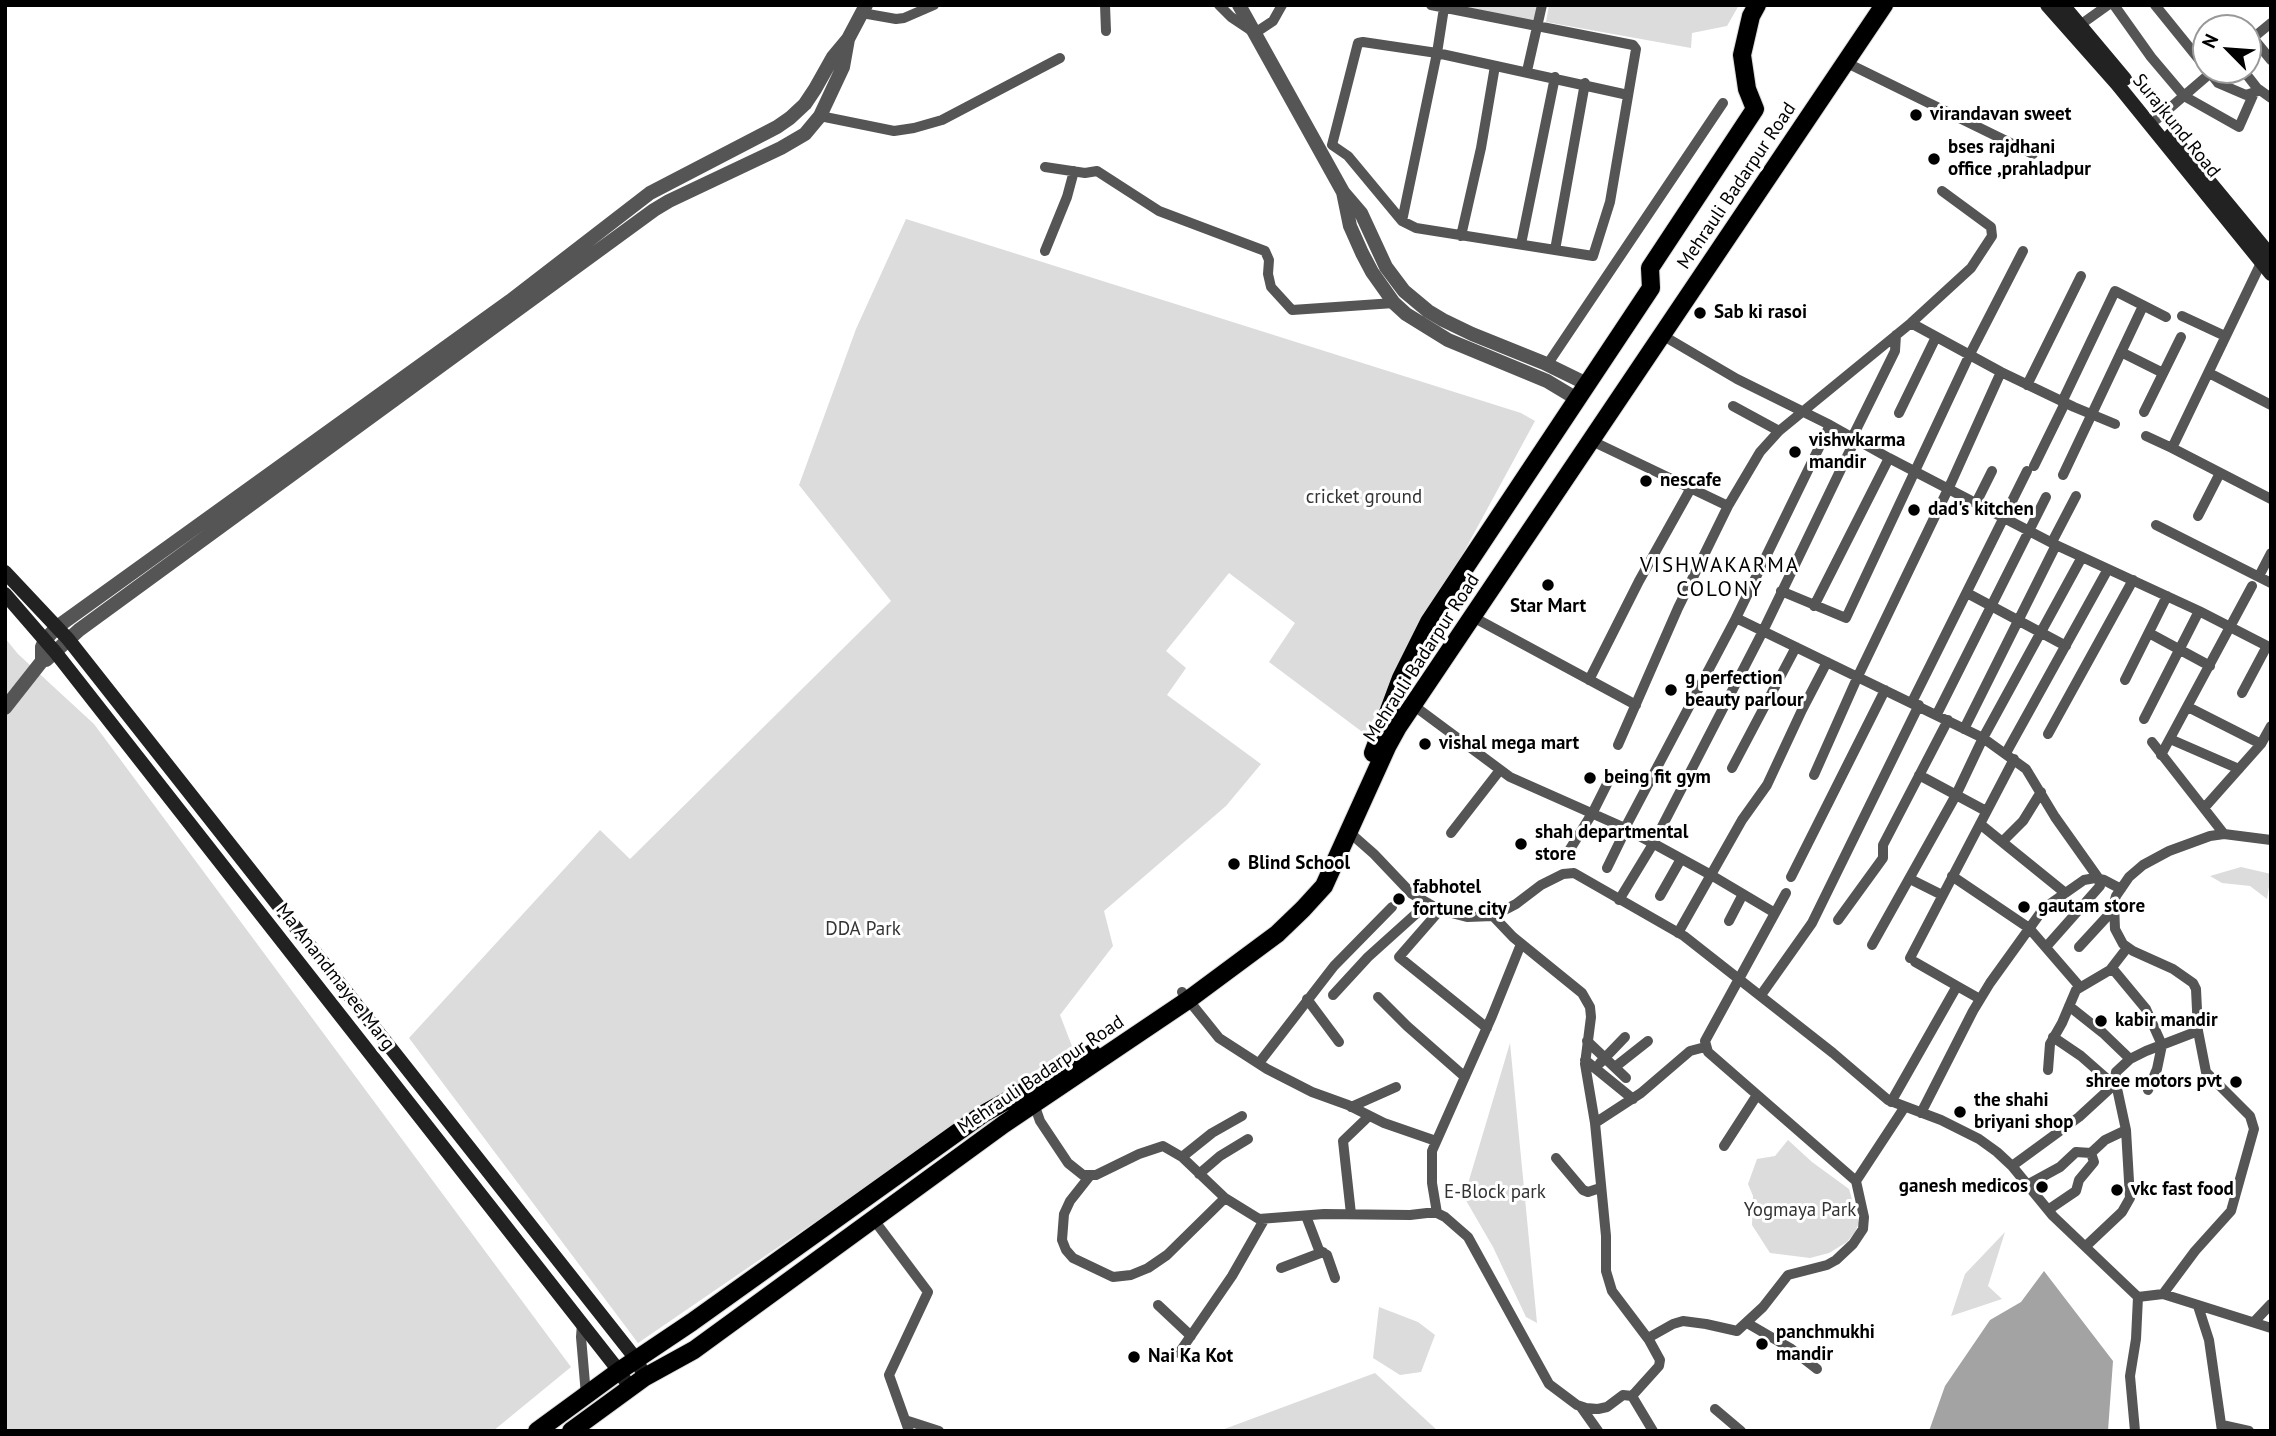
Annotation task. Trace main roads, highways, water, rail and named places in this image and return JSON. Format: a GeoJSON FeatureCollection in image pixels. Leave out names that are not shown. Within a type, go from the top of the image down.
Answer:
{"type":"FeatureCollection","features":[{"type":"Feature","properties":{"kind":"main road","name":"Mehrauli Badarpur Road"},"geometry":{"type":"LineString","coordinates":[[571,1431],[645,1377],[694,1350],[874,1220],[1032,1097],[1277,934],[1324,886],[1387,747],[1401,678],[1429,622],[1650,288],[1650,268],[1755,109],[1747,89],[1742,55],[1756,5]]}},
{"type":"Feature","properties":{"kind":"main road","name":"Mehrauli Badarpur Road"},"geometry":{"type":"LineString","coordinates":[[1185,996],[1283,918],[1314,884],[1392,724],[1413,705],[1884,5]]}},
{"type":"Feature","properties":{"kind":"main road","name":"Surajkund Road"},"geometry":{"type":"LineString","coordinates":[[2047,5],[2268,264]]}},
{"type":"Feature","properties":{"kind":"main road","name":"Surajkund Road"},"geometry":{"type":"LineString","coordinates":[[2063,5],[2157,118],[2268,264]]}},
{"type":"Feature","properties":{"kind":"main road","name":"Ma Anandmayee Marg"},"geometry":{"type":"LineString","coordinates":[[5,572],[68,639],[636,1359],[645,1377]]}},
{"type":"Feature","properties":{"kind":"main road","name":"Ma Anandmayee Marg"},"geometry":{"type":"LineString","coordinates":[[5,594],[56,653],[630,1388]]}},
{"type":"Feature","properties":{"kind":"main road","name":"Mehrauli Badarpur Road"},"geometry":{"type":"LineString","coordinates":[[537,1431],[983,1114],[1032,1097]]}},
{"type":"Feature","properties":{"kind":"place","name":"virandavan sweet"},"geometry":{"type":"Point","coordinates":[1916,115]}},
{"type":"Feature","properties":{"kind":"place","name":"bses rajdhani office ,prahladpur"},"geometry":{"type":"Point","coordinates":[1934,159]}},
{"type":"Feature","properties":{"kind":"place","name":"Sab ki rasoi"},"geometry":{"type":"Point","coordinates":[1700,313]}},
{"type":"Feature","properties":{"kind":"place","name":"vishwkarma mandir"},"geometry":{"type":"Point","coordinates":[1795,452]}},
{"type":"Feature","properties":{"kind":"place","name":"nescafe"},"geometry":{"type":"Point","coordinates":[1646,481]}},
{"type":"Feature","properties":{"kind":"place","name":"dad's kitchen"},"geometry":{"type":"Point","coordinates":[1914,510]}},
{"type":"Feature","properties":{"kind":"place","name":"Star Mart"},"geometry":{"type":"Point","coordinates":[1548,585]}},
{"type":"Feature","properties":{"kind":"place","name":"g perfection beauty parlour"},"geometry":{"type":"Point","coordinates":[1671,690]}},
{"type":"Feature","properties":{"kind":"place","name":"vishal mega mart"},"geometry":{"type":"Point","coordinates":[1425,744]}},
{"type":"Feature","properties":{"kind":"place","name":"being fit gym"},"geometry":{"type":"Point","coordinates":[1590,778]}},
{"type":"Feature","properties":{"kind":"place","name":"shah departmental store"},"geometry":{"type":"Point","coordinates":[1521,844]}},
{"type":"Feature","properties":{"kind":"place","name":"Blind School"},"geometry":{"type":"Point","coordinates":[1234,864]}},
{"type":"Feature","properties":{"kind":"place","name":"fabhotel fortune city"},"geometry":{"type":"Point","coordinates":[1399,899]}},
{"type":"Feature","properties":{"kind":"place","name":"gautam store"},"geometry":{"type":"Point","coordinates":[2024,907]}},
{"type":"Feature","properties":{"kind":"place","name":"kabir mandir"},"geometry":{"type":"Point","coordinates":[2101,1021]}},
{"type":"Feature","properties":{"kind":"place","name":"shree motors pvt"},"geometry":{"type":"Point","coordinates":[2236,1082]}},
{"type":"Feature","properties":{"kind":"place","name":"the shahi briyani shop"},"geometry":{"type":"Point","coordinates":[1960,1112]}},
{"type":"Feature","properties":{"kind":"place","name":"ganesh medicos"},"geometry":{"type":"Point","coordinates":[2042,1187]}},
{"type":"Feature","properties":{"kind":"place","name":"vkc fast food"},"geometry":{"type":"Point","coordinates":[2117,1190]}},
{"type":"Feature","properties":{"kind":"place","name":"panchmukhi mandir"},"geometry":{"type":"Point","coordinates":[1762,1344]}},
{"type":"Feature","properties":{"kind":"place","name":"Nai Ka Kot"},"geometry":{"type":"Point","coordinates":[1134,1357]}},
{"type":"Feature","properties":{"kind":"district","name":"VISHWAKARMA COLONY"},"geometry":{"type":"Point","coordinates":[1720,578]}},
{"type":"Feature","properties":{"kind":"park label","name":"cricket ground"},"geometry":{"type":"Point","coordinates":[1364,498]}},
{"type":"Feature","properties":{"kind":"park label","name":"DDA Park"},"geometry":{"type":"Point","coordinates":[863,930]}},
{"type":"Feature","properties":{"kind":"park label","name":"E-Block park"},"geometry":{"type":"Point","coordinates":[1495,1193]}},
{"type":"Feature","properties":{"kind":"park label","name":"Yogmaya Park"},"geometry":{"type":"Point","coordinates":[1800,1211]}}]}
